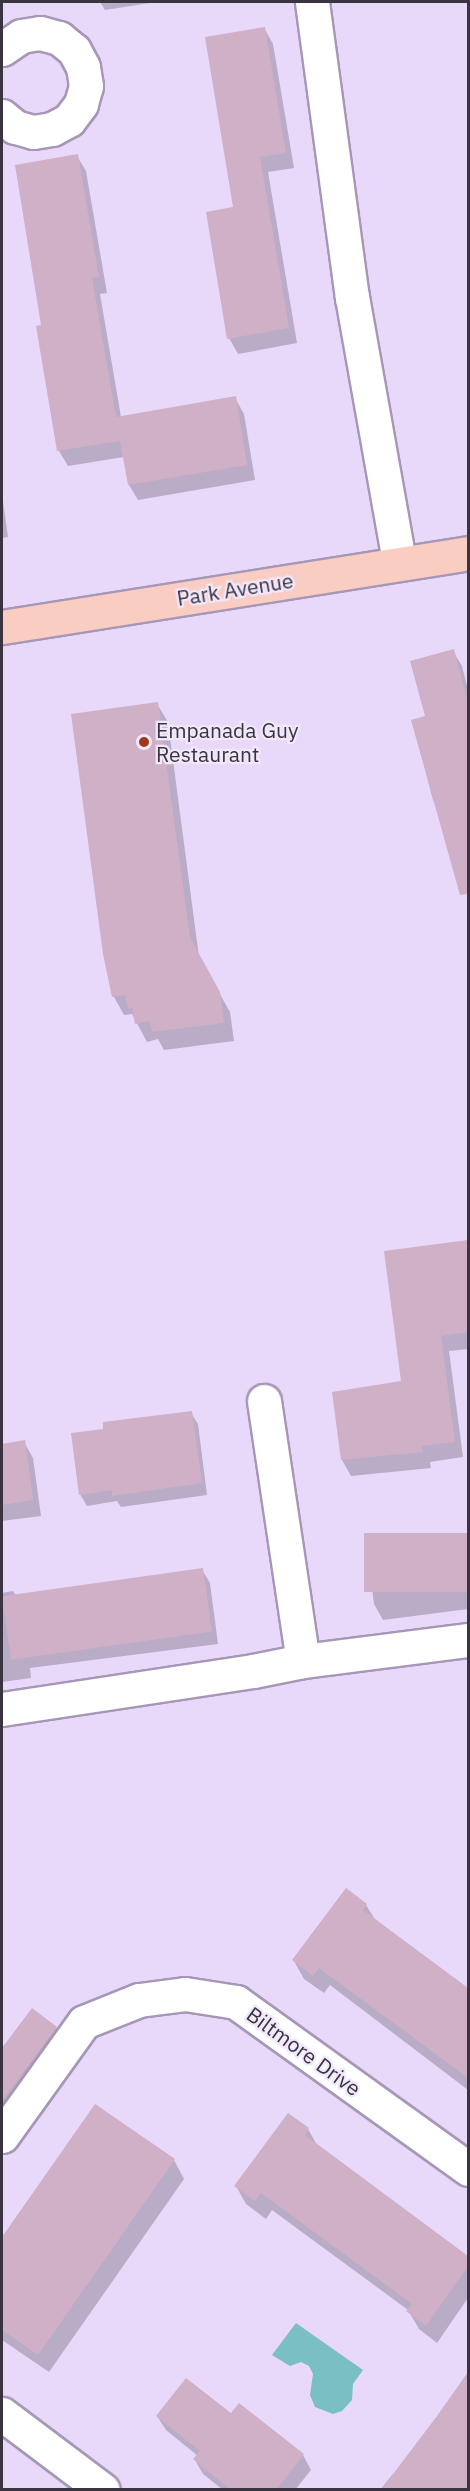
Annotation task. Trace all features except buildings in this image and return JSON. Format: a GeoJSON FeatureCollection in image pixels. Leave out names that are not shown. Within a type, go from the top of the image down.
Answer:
{"type":"FeatureCollection","features":[{"type":"Feature","properties":{"kind":"main road","name":"Park Avenue"},"geometry":{"type":"LineString","coordinates":[[2,627],[399,562],[468,553]]}},
{"type":"Feature","properties":{"kind":"street"},"geometry":{"type":"LineString","coordinates":[[312,2],[352,297],[399,562]]}},
{"type":"Feature","properties":{"kind":"street"},"geometry":{"type":"LineString","coordinates":[[2,49],[21,36],[40,33],[59,38],[74,50],[83,67],[86,86],[81,104],[69,120],[52,129],[33,132],[15,127],[2,117]]}},
{"type":"Feature","properties":{"kind":"street"},"geometry":{"type":"LineString","coordinates":[[264,1401],[303,1661]]}},
{"type":"Feature","properties":{"kind":"street"},"geometry":{"type":"LineString","coordinates":[[2,1709],[253,1671],[303,1661],[468,1640]]}},
{"type":"Feature","properties":{"kind":"street","name":"Biltmore Drive"},"geometry":{"type":"LineString","coordinates":[[2,2136],[84,2022],[139,2000],[185,1994],[236,2002],[468,2169]]}},
{"type":"Feature","properties":{"kind":"street"},"geometry":{"type":"LineString","coordinates":[[2,2414],[103,2490]]}},
{"type":"Feature","properties":{"kind":"shaded area"},"geometry":{"type":"Polygon","coordinates":[[[296,2323],[363,2370],[353,2384],[352,2400],[342,2411],[333,2414],[315,2407],[310,2395],[313,2374],[309,2366],[301,2362],[290,2366],[272,2355],[296,2323]]]}},
{"type":"Feature","properties":{"kind":"place","name":"Empanada Guy Restaurant"},"geometry":{"type":"Point","coordinates":[144,742]}}]}
